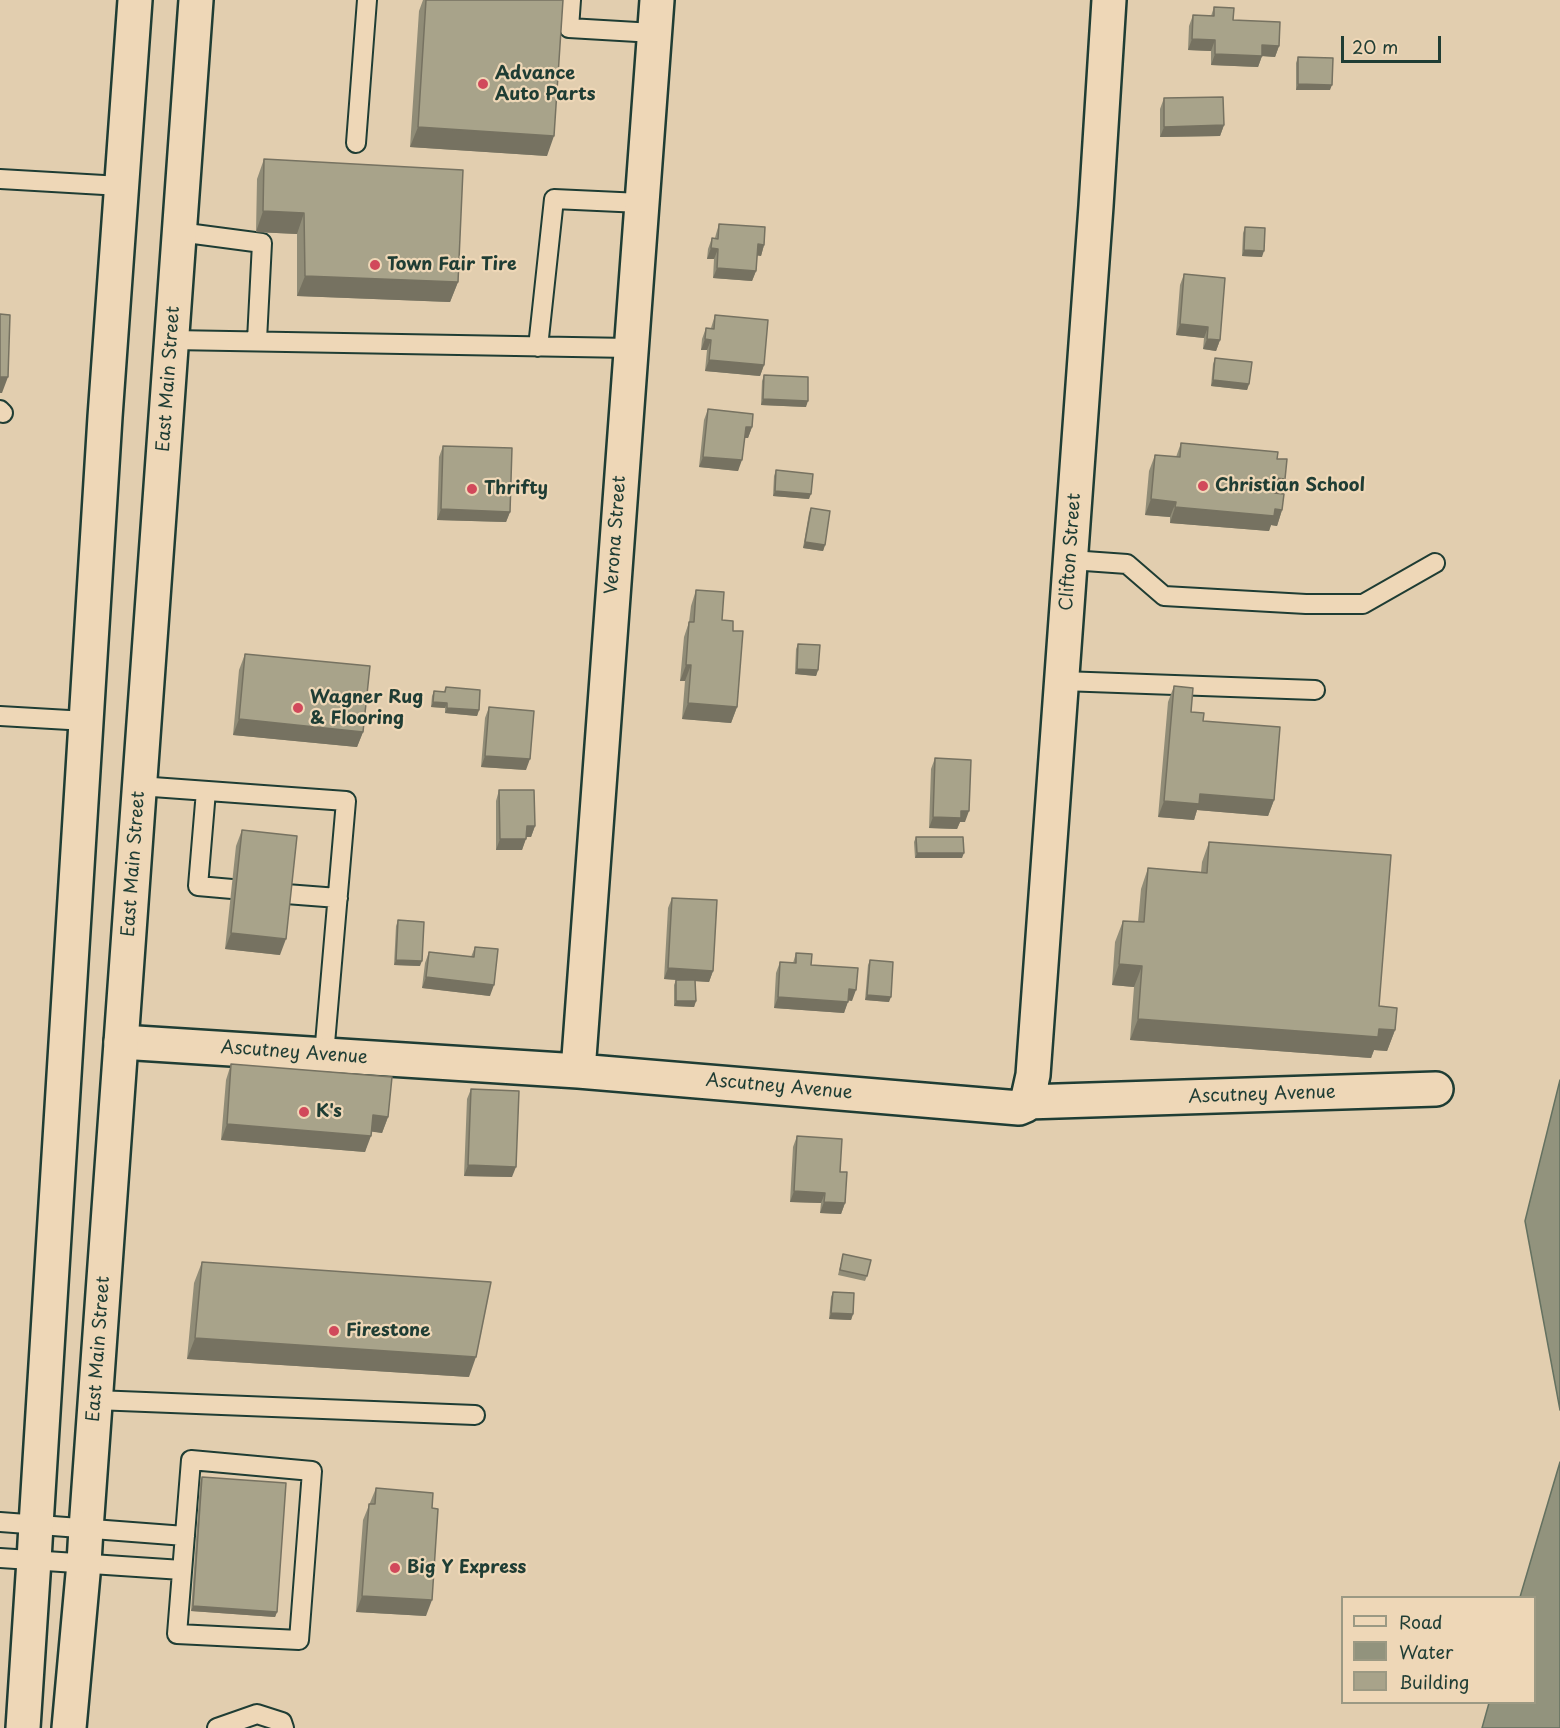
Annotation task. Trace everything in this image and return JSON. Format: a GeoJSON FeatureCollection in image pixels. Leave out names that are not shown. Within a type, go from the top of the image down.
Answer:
{"type":"FeatureCollection","features":[{"type":"Feature","properties":{"kind":"main road"},"geometry":{"type":"LineString","coordinates":[[23,1728],[86,721],[135,0]]}},
{"type":"Feature","properties":{"kind":"main road","name":"East Main Street"},"geometry":{"type":"LineString","coordinates":[[75,1727],[95,1400],[196,0]]}},
{"type":"Feature","properties":{"kind":"main road","name":"Verona Street"},"geometry":{"type":"LineString","coordinates":[[578,1071],[657,0]]}},
{"type":"Feature","properties":{"kind":"main road","name":"Clifton Street"},"geometry":{"type":"LineString","coordinates":[[1027,1102],[1033,1075],[1109,0]]}},
{"type":"Feature","properties":{"kind":"main road","name":"Ascutney Avenue"},"geometry":{"type":"LineString","coordinates":[[121,1042],[578,1071],[1019,1108],[1027,1102],[1436,1089]]}},
{"type":"Feature","properties":{"kind":"lane"},"geometry":{"type":"LineString","coordinates":[[356,143],[367,0]]}},
{"type":"Feature","properties":{"kind":"lane"},"geometry":{"type":"LineString","coordinates":[[571,0],[569,28],[654,33]]}},
{"type":"Feature","properties":{"kind":"lane"},"geometry":{"type":"LineString","coordinates":[[0,179],[121,186]]}},
{"type":"Feature","properties":{"kind":"lane"},"geometry":{"type":"LineString","coordinates":[[538,346],[554,199],[641,203]]}},
{"type":"Feature","properties":{"kind":"lane"},"geometry":{"type":"LineString","coordinates":[[179,232],[262,243],[257,340]]}},
{"type":"Feature","properties":{"kind":"lane"},"geometry":{"type":"LineString","coordinates":[[172,340],[630,348]]}},
{"type":"Feature","properties":{"kind":"lane"},"geometry":{"type":"LineString","coordinates":[[1071,560],[1126,564],[1164,597],[1306,604],[1363,604],[1435,563]]}},
{"type":"Feature","properties":{"kind":"lane"},"geometry":{"type":"LineString","coordinates":[[1062,681],[1315,690]]}},
{"type":"Feature","properties":{"kind":"lane"},"geometry":{"type":"LineString","coordinates":[[0,716],[86,721]]}},
{"type":"Feature","properties":{"kind":"lane"},"geometry":{"type":"LineString","coordinates":[[140,786],[346,801],[324,1055]]}},
{"type":"Feature","properties":{"kind":"lane"},"geometry":{"type":"LineString","coordinates":[[206,791],[198,886],[232,889]]}},
{"type":"Feature","properties":{"kind":"lane"},"geometry":{"type":"LineString","coordinates":[[286,894],[338,898]]}},
{"type":"Feature","properties":{"kind":"lane"},"geometry":{"type":"LineString","coordinates":[[95,1400],[475,1415]]}},
{"type":"Feature","properties":{"kind":"lane"},"geometry":{"type":"LineString","coordinates":[[191,1460],[312,1471],[299,1640],[177,1634],[182,1570],[191,1460]]}},
{"type":"Feature","properties":{"kind":"lane"},"geometry":{"type":"LineString","coordinates":[[0,1522],[185,1536]]}},
{"type":"Feature","properties":{"kind":"lane"},"geometry":{"type":"LineString","coordinates":[[0,1558],[182,1570]]}},
{"type":"Feature","properties":{"kind":"lane"},"geometry":{"type":"LineString","coordinates":[[217,1728],[257,1714],[282,1722],[284,1728]]}},
{"type":"Feature","properties":{"kind":"water"},"geometry":{"type":"Polygon","coordinates":[[[1560,1080],[1560,1410],[1525,1221],[1560,1080]]]}},
{"type":"Feature","properties":{"kind":"water"},"geometry":{"type":"Polygon","coordinates":[[[1560,1462],[1560,1728],[1482,1728],[1489,1704],[1536,1704],[1536,1596],[1520,1596],[1560,1462]]]}},
{"type":"Feature","properties":{"kind":"building","name":"Advance Auto Parts"},"geometry":{"type":"Polygon","coordinates":[[[426,0],[563,0],[554,136],[418,127],[426,0]]]}},
{"type":"Feature","properties":{"kind":"building"},"geometry":{"type":"Polygon","coordinates":[[[1214,7],[1234,8],[1233,20],[1280,22],[1279,46],[1262,45],[1262,56],[1215,54],[1215,40],[1192,39],[1193,15],[1214,16],[1214,7]]]}},
{"type":"Feature","properties":{"kind":"building"},"geometry":{"type":"Polygon","coordinates":[[[1298,57],[1333,58],[1332,85],[1298,84],[1298,57]]]}},
{"type":"Feature","properties":{"kind":"building"},"geometry":{"type":"Polygon","coordinates":[[[1223,97],[1224,125],[1164,127],[1164,98],[1223,97]]]}},
{"type":"Feature","properties":{"kind":"building","name":"Town Fair Tire"},"geometry":{"type":"Polygon","coordinates":[[[264,159],[463,170],[458,282],[305,276],[304,213],[263,211],[264,159]]]}},
{"type":"Feature","properties":{"kind":"building"},"geometry":{"type":"Polygon","coordinates":[[[719,224],[765,227],[764,245],[758,244],[756,271],[717,268],[718,249],[711,248],[712,238],[718,239],[719,224]]]}},
{"type":"Feature","properties":{"kind":"building"},"geometry":{"type":"Polygon","coordinates":[[[1245,227],[1265,228],[1264,251],[1244,250],[1245,227]]]}},
{"type":"Feature","properties":{"kind":"building"},"geometry":{"type":"Polygon","coordinates":[[[1184,274],[1225,278],[1220,340],[1207,339],[1208,327],[1180,324],[1184,274]]]}},
{"type":"Feature","properties":{"kind":"building"},"geometry":{"type":"Polygon","coordinates":[[[0,314],[10,315],[8,377],[0,377],[0,314]]]}},
{"type":"Feature","properties":{"kind":"building"},"geometry":{"type":"Polygon","coordinates":[[[715,315],[768,320],[764,365],[709,360],[711,340],[705,339],[706,328],[714,329],[715,315]]]}},
{"type":"Feature","properties":{"kind":"building"},"geometry":{"type":"Polygon","coordinates":[[[1215,358],[1252,362],[1249,384],[1213,380],[1215,358]]]}},
{"type":"Feature","properties":{"kind":"building"},"geometry":{"type":"Polygon","coordinates":[[[764,375],[808,377],[808,401],[763,399],[764,375]]]}},
{"type":"Feature","properties":{"kind":"building"},"geometry":{"type":"Polygon","coordinates":[[[708,409],[753,414],[752,427],[746,427],[742,460],[703,457],[708,409]]]}},
{"type":"Feature","properties":{"kind":"building"},"geometry":{"type":"Polygon","coordinates":[[[1181,443],[1278,452],[1277,459],[1287,459],[1285,479],[1275,478],[1274,493],[1284,494],[1282,510],[1275,509],[1274,516],[1175,507],[1176,502],[1151,499],[1155,455],[1180,457],[1181,443]]]}},
{"type":"Feature","properties":{"kind":"building","name":"Thrifty"},"geometry":{"type":"Polygon","coordinates":[[[443,446],[512,448],[510,512],[441,509],[443,446]]]}},
{"type":"Feature","properties":{"kind":"building"},"geometry":{"type":"Polygon","coordinates":[[[776,470],[813,474],[811,494],[775,491],[776,470]]]}},
{"type":"Feature","properties":{"kind":"building"},"geometry":{"type":"Polygon","coordinates":[[[811,508],[830,511],[825,545],[805,542],[811,508]]]}},
{"type":"Feature","properties":{"kind":"building"},"geometry":{"type":"Polygon","coordinates":[[[696,590],[724,592],[722,620],[733,621],[733,631],[743,631],[737,707],[688,703],[691,665],[686,665],[689,622],[694,622],[696,590]]]}},
{"type":"Feature","properties":{"kind":"building"},"geometry":{"type":"Polygon","coordinates":[[[798,644],[820,645],[818,670],[797,669],[798,644]]]}},
{"type":"Feature","properties":{"kind":"building","name":"Wagner Rug & Flooring"},"geometry":{"type":"Polygon","coordinates":[[[245,654],[370,666],[363,732],[239,719],[245,654]]]}},
{"type":"Feature","properties":{"kind":"building"},"geometry":{"type":"Polygon","coordinates":[[[1174,686],[1193,688],[1191,712],[1204,713],[1203,721],[1280,727],[1274,800],[1200,794],[1199,804],[1164,801],[1174,686]]]}},
{"type":"Feature","properties":{"kind":"building"},"geometry":{"type":"Polygon","coordinates":[[[446,687],[480,690],[479,710],[447,708],[447,703],[433,702],[434,691],[445,692],[446,687]]]}},
{"type":"Feature","properties":{"kind":"building"},"geometry":{"type":"Polygon","coordinates":[[[489,707],[534,711],[530,759],[485,756],[489,707]]]}},
{"type":"Feature","properties":{"kind":"building"},"geometry":{"type":"Polygon","coordinates":[[[935,758],[971,760],[969,811],[961,811],[961,818],[933,817],[935,758]]]}},
{"type":"Feature","properties":{"kind":"building"},"geometry":{"type":"Polygon","coordinates":[[[499,790],[534,790],[535,826],[527,826],[526,839],[500,839],[499,790]]]}},
{"type":"Feature","properties":{"kind":"building"},"geometry":{"type":"Polygon","coordinates":[[[242,830],[297,836],[286,939],[231,933],[242,830]]]}},
{"type":"Feature","properties":{"kind":"building"},"geometry":{"type":"Polygon","coordinates":[[[916,837],[963,837],[964,853],[917,853],[916,837]]]}},
{"type":"Feature","properties":{"kind":"building"},"geometry":{"type":"Polygon","coordinates":[[[1209,842],[1391,855],[1379,1006],[1397,1008],[1395,1030],[1379,1029],[1378,1037],[1138,1019],[1142,966],[1119,964],[1123,921],[1144,922],[1148,868],[1207,873],[1209,842]]]}},
{"type":"Feature","properties":{"kind":"building"},"geometry":{"type":"Polygon","coordinates":[[[672,898],[717,900],[713,971],[668,968],[672,898]]]}},
{"type":"Feature","properties":{"kind":"building"},"geometry":{"type":"Polygon","coordinates":[[[398,920],[424,922],[422,961],[396,960],[398,920]]]}},
{"type":"Feature","properties":{"kind":"building"},"geometry":{"type":"Polygon","coordinates":[[[475,947],[498,949],[494,985],[426,977],[429,952],[474,957],[475,947]]]}},
{"type":"Feature","properties":{"kind":"building"},"geometry":{"type":"Polygon","coordinates":[[[796,953],[812,954],[811,965],[858,968],[856,990],[849,989],[848,1002],[778,997],[780,962],[796,963],[796,953]]]}},
{"type":"Feature","properties":{"kind":"building"},"geometry":{"type":"Polygon","coordinates":[[[870,960],[893,962],[891,997],[867,995],[870,960]]]}},
{"type":"Feature","properties":{"kind":"building"},"geometry":{"type":"Polygon","coordinates":[[[676,980],[695,980],[696,1001],[676,1001],[676,980]]]}},
{"type":"Feature","properties":{"kind":"building","name":"K's"},"geometry":{"type":"Polygon","coordinates":[[[231,1064],[392,1077],[388,1117],[373,1115],[371,1136],[227,1124],[231,1064]]]}},
{"type":"Feature","properties":{"kind":"building"},"geometry":{"type":"Polygon","coordinates":[[[471,1089],[519,1091],[516,1167],[468,1165],[471,1089]]]}},
{"type":"Feature","properties":{"kind":"building"},"geometry":{"type":"Polygon","coordinates":[[[797,1136],[842,1139],[840,1172],[847,1172],[845,1203],[824,1202],[825,1193],[794,1191],[797,1136]]]}},
{"type":"Feature","properties":{"kind":"building"},"geometry":{"type":"Polygon","coordinates":[[[843,1254],[871,1260],[867,1276],[840,1270],[843,1254]]]}},
{"type":"Feature","properties":{"kind":"building","name":"Firestone"},"geometry":{"type":"Polygon","coordinates":[[[202,1262],[491,1282],[476,1357],[195,1338],[202,1262]]]}},
{"type":"Feature","properties":{"kind":"building"},"geometry":{"type":"Polygon","coordinates":[[[833,1292],[854,1293],[853,1314],[831,1313],[833,1292]]]}},
{"type":"Feature","properties":{"kind":"building"},"geometry":{"type":"Polygon","coordinates":[[[202,1477],[286,1483],[277,1612],[193,1606],[202,1477]]]}},
{"type":"Feature","properties":{"kind":"building","name":"Big Y Express"},"geometry":{"type":"Polygon","coordinates":[[[376,1488],[433,1493],[432,1508],[438,1509],[432,1600],[362,1596],[369,1504],[375,1504],[376,1488]]]}},
{"type":"Feature","properties":{"kind":"place","name":"Advance Auto Parts"},"geometry":{"type":"Point","coordinates":[483,84]}},
{"type":"Feature","properties":{"kind":"place","name":"Town Fair Tire"},"geometry":{"type":"Point","coordinates":[375,265]}},
{"type":"Feature","properties":{"kind":"place","name":"Christian School"},"geometry":{"type":"Point","coordinates":[1203,486]}},
{"type":"Feature","properties":{"kind":"place","name":"Thrifty"},"geometry":{"type":"Point","coordinates":[472,489]}},
{"type":"Feature","properties":{"kind":"place","name":"Wagner Rug & Flooring"},"geometry":{"type":"Point","coordinates":[298,708]}},
{"type":"Feature","properties":{"kind":"place","name":"K's"},"geometry":{"type":"Point","coordinates":[304,1112]}},
{"type":"Feature","properties":{"kind":"place","name":"Firestone"},"geometry":{"type":"Point","coordinates":[334,1331]}},
{"type":"Feature","properties":{"kind":"place","name":"Big Y Express"},"geometry":{"type":"Point","coordinates":[395,1568]}}]}
